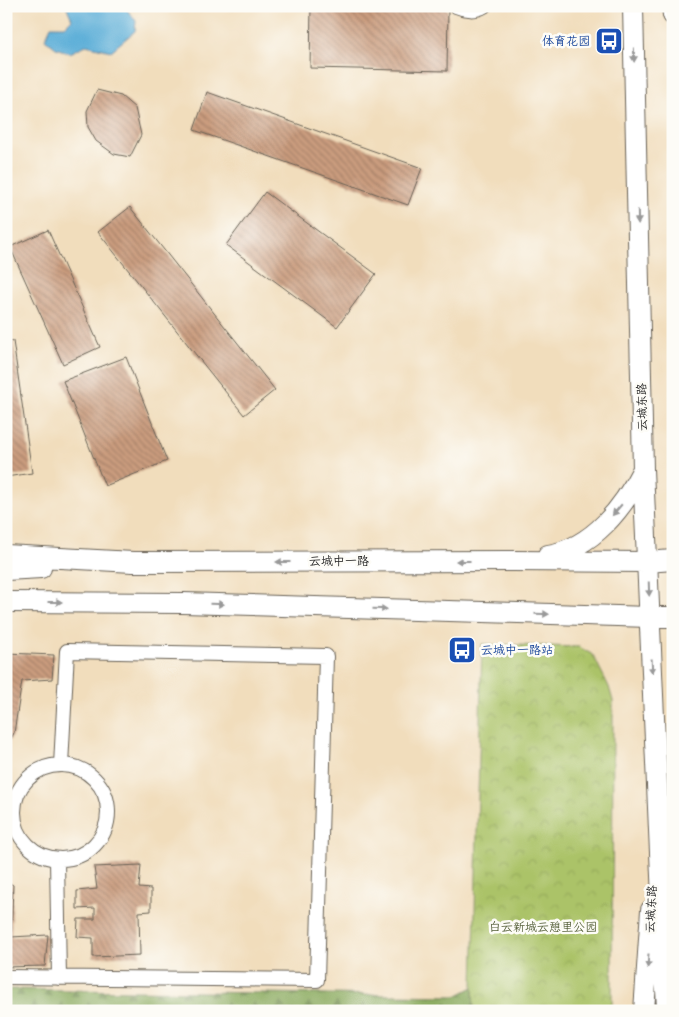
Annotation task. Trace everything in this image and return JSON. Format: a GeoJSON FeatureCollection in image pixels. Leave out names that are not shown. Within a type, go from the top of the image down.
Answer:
{"type":"FeatureCollection","features":[{"type":"Feature","properties":{"kind":"main road","name":"云城东路"},"geometry":{"type":"LineString","coordinates":[[633,6],[643,469],[667,1011]]}},
{"type":"Feature","properties":{"kind":"main road"},"geometry":{"type":"LineString","coordinates":[[672,6],[673,15]]}},
{"type":"Feature","properties":{"kind":"main road"},"geometry":{"type":"LineString","coordinates":[[512,561],[561,553],[592,535],[621,505],[643,469]]}},
{"type":"Feature","properties":{"kind":"main road","name":"云城中一路"},"geometry":{"type":"LineString","coordinates":[[6,555],[133,562],[647,562],[673,560]]}},
{"type":"Feature","properties":{"kind":"main road"},"geometry":{"type":"LineString","coordinates":[[6,570],[133,562]]}},
{"type":"Feature","properties":{"kind":"main road"},"geometry":{"type":"LineString","coordinates":[[6,602],[182,603],[673,617]]}},
{"type":"Feature","properties":{"kind":"main road","name":"云城东路"},"geometry":{"type":"LineString","coordinates":[[644,1011],[658,808]]}},
{"type":"Feature","properties":{"kind":"street"},"geometry":{"type":"LineString","coordinates":[[456,6],[468,10],[484,6]]}},
{"type":"Feature","properties":{"kind":"street"},"geometry":{"type":"LineString","coordinates":[[6,977],[317,980],[326,656],[67,650],[61,765]]}},
{"type":"Feature","properties":{"kind":"street"},"geometry":{"type":"LineString","coordinates":[[61,765],[69,765],[84,771],[97,781],[105,795],[108,811],[106,827],[98,842],[85,852],[72,858],[57,859],[43,856],[30,848],[21,837],[10,809],[24,782],[37,772],[52,766],[61,765]]}},
{"type":"Feature","properties":{"kind":"street"},"geometry":{"type":"LineString","coordinates":[[57,859],[59,978]]}},
{"type":"Feature","properties":{"kind":"green space","name":"白云新城云憩里公园"},"geometry":{"type":"Polygon","coordinates":[[[482,644],[579,647],[593,655],[609,687],[613,701],[612,1011],[474,1011],[473,987],[482,644]]]}},
{"type":"Feature","properties":{"kind":"green space"},"geometry":{"type":"Polygon","coordinates":[[[473,987],[474,1011],[6,1011],[6,989],[456,996],[473,987]]]}},
{"type":"Feature","properties":{"kind":"water"},"geometry":{"type":"Polygon","coordinates":[[[66,6],[124,6],[136,21],[135,31],[111,51],[86,45],[70,53],[56,48],[45,39],[51,26],[65,26],[72,19],[66,6]]]}},
{"type":"Feature","properties":{"kind":"building"},"geometry":{"type":"Polygon","coordinates":[[[311,6],[448,9],[447,71],[310,68],[311,6]]]}},
{"type":"Feature","properties":{"kind":"building"},"geometry":{"type":"Polygon","coordinates":[[[97,90],[121,96],[135,108],[141,135],[130,157],[114,154],[96,141],[88,127],[87,111],[97,90]]]}},
{"type":"Feature","properties":{"kind":"building"},"geometry":{"type":"Polygon","coordinates":[[[207,92],[422,168],[408,205],[194,130],[207,92]]]}},
{"type":"Feature","properties":{"kind":"building"},"geometry":{"type":"Polygon","coordinates":[[[265,192],[376,274],[337,327],[226,245],[265,192]]]}},
{"type":"Feature","properties":{"kind":"building"},"geometry":{"type":"Polygon","coordinates":[[[130,207],[275,390],[244,415],[98,232],[130,207]]]}},
{"type":"Feature","properties":{"kind":"building"},"geometry":{"type":"Polygon","coordinates":[[[48,230],[100,347],[63,364],[10,247],[48,230]]]}},
{"type":"Feature","properties":{"kind":"building"},"geometry":{"type":"Polygon","coordinates":[[[13,341],[32,473],[6,477],[6,342],[13,341]]]}},
{"type":"Feature","properties":{"kind":"building"},"geometry":{"type":"Polygon","coordinates":[[[126,357],[167,461],[105,486],[63,381],[126,357]]]}},
{"type":"Feature","properties":{"kind":"building"},"geometry":{"type":"Polygon","coordinates":[[[6,653],[54,655],[52,679],[22,681],[14,733],[6,747],[6,653]]]}},
{"type":"Feature","properties":{"kind":"building"},"geometry":{"type":"Polygon","coordinates":[[[141,865],[139,888],[151,889],[151,911],[139,912],[140,955],[93,957],[93,938],[77,937],[78,919],[95,919],[95,908],[77,909],[77,891],[97,889],[94,867],[141,865]]]}},
{"type":"Feature","properties":{"kind":"building"},"geometry":{"type":"Polygon","coordinates":[[[6,881],[13,885],[11,937],[48,935],[45,966],[6,967],[6,881]]]}},
{"type":"Feature","properties":{"kind":"place","name":"体育花园"},"geometry":{"type":"Point","coordinates":[609,41]}},
{"type":"Feature","properties":{"kind":"place","name":"云城中一路站"},"geometry":{"type":"Point","coordinates":[462,650]}}]}
